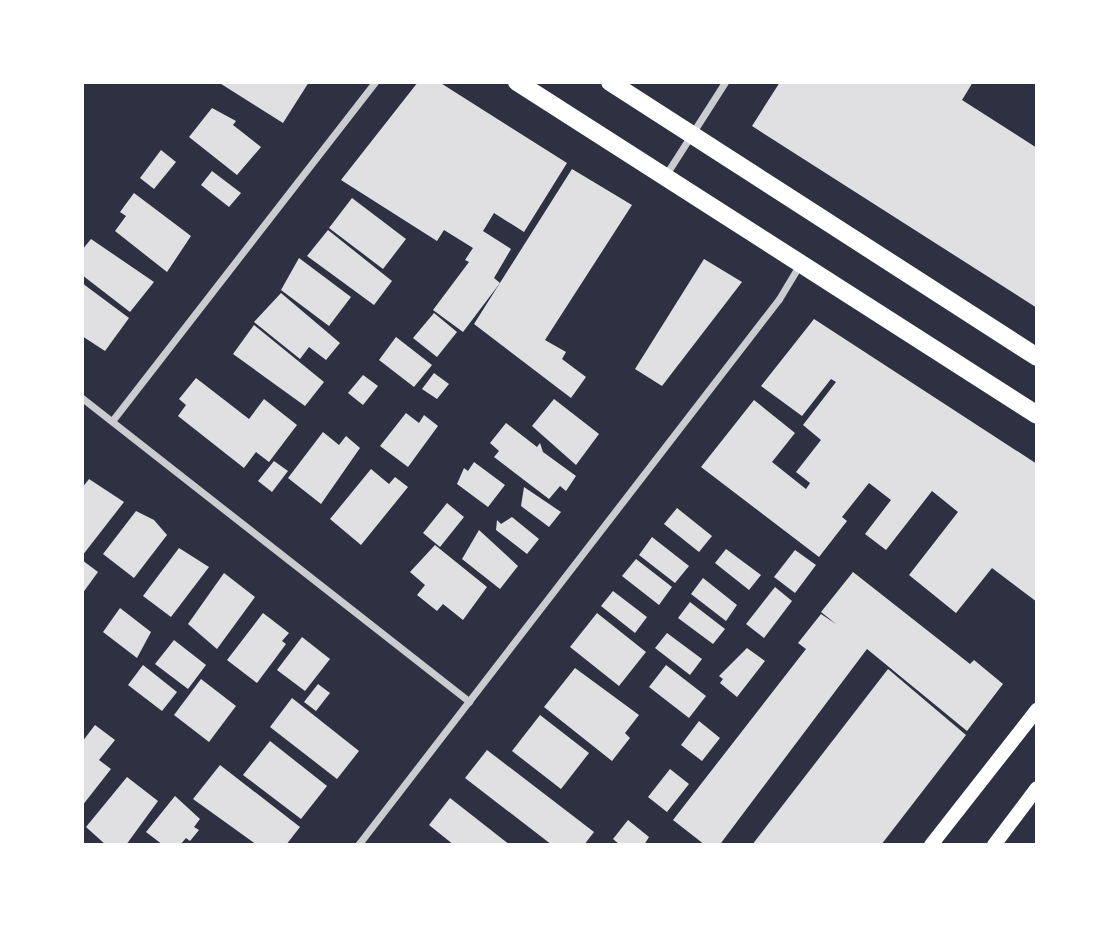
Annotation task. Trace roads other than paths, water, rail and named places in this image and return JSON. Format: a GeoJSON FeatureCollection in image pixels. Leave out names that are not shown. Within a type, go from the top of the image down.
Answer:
{"type":"FeatureCollection","features":[{"type":"Feature","properties":{"kind":"main road"},"geometry":{"type":"LineString","coordinates":[[517,82],[1037,415]]}},
{"type":"Feature","properties":{"kind":"main road"},"geometry":{"type":"LineString","coordinates":[[610,82],[1037,357]]}},
{"type":"Feature","properties":{"kind":"main road"},"geometry":{"type":"LineString","coordinates":[[931,845],[1037,710]]}},
{"type":"Feature","properties":{"kind":"main road"},"geometry":{"type":"LineString","coordinates":[[994,845],[1037,788]]}},
{"type":"Feature","properties":{"kind":"street"},"geometry":{"type":"LineString","coordinates":[[112,421],[375,82]]}},
{"type":"Feature","properties":{"kind":"street"},"geometry":{"type":"LineString","coordinates":[[665,176],[725,82]]}},
{"type":"Feature","properties":{"kind":"street"},"geometry":{"type":"LineString","coordinates":[[358,845],[779,299],[801,264]]}},
{"type":"Feature","properties":{"kind":"street"},"geometry":{"type":"LineString","coordinates":[[82,398],[470,702]]}}]}
